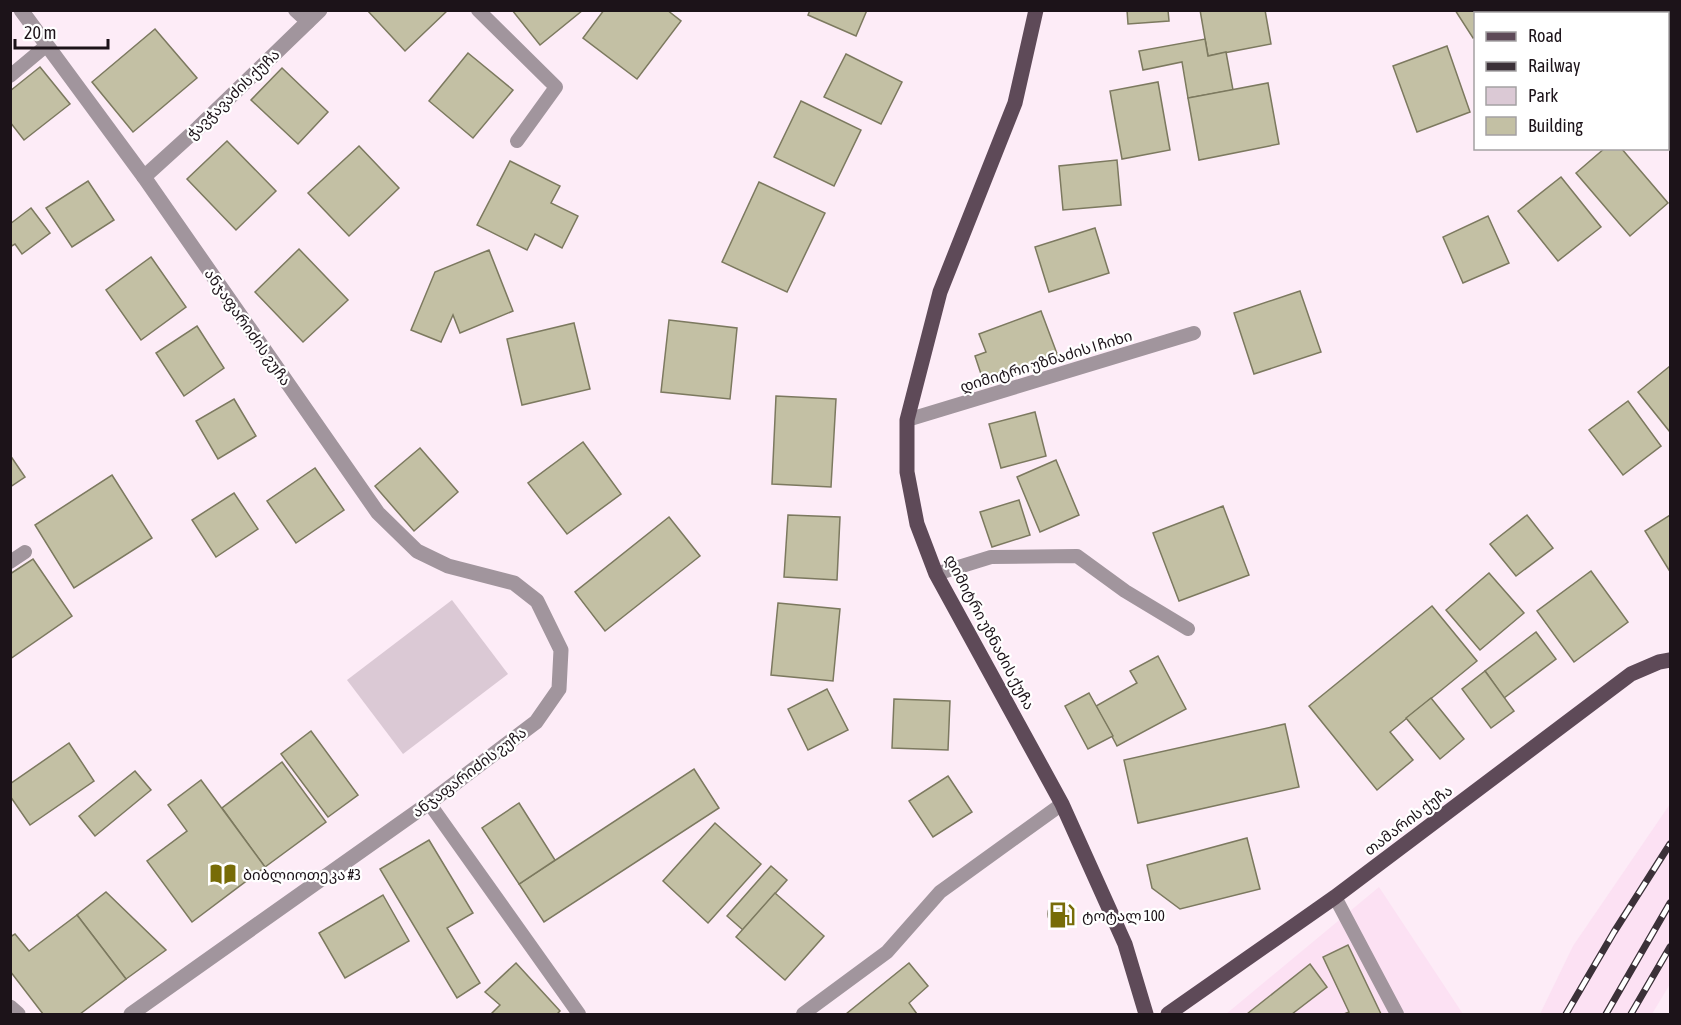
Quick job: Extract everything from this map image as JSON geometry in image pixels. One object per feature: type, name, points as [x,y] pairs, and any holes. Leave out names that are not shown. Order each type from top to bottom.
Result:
[{"type":"main road","name":"დიმიტრი უზნაძის ქუჩა","points":[[1036,10],[1015,103],[940,292],[907,420],[907,472],[917,524],[936,574],[1062,804],[1125,945],[1146,1014]]},
{"type":"main road","name":"თამარის ქუჩა","points":[[1168,1014],[1335,897],[1631,674],[1659,662],[1671,660]]},
{"type":"street","name":"ანჯაფარიძის ჷუჩა","points":[[21,10],[144,177],[378,513],[417,551],[448,566],[514,583],[537,601],[561,650],[558,689],[536,722],[429,803],[131,1014]]},
{"type":"street","name":"ჭავჭავაძის ქუჩა","points":[[144,177],[320,10]]},
{"type":"street","points":[[10,1007],[18,1014]]},
{"type":"lane","points":[[295,10],[308,22]]},
{"type":"lane","points":[[478,10],[556,87],[517,141]]},
{"type":"lane","points":[[10,76],[47,45]]},
{"type":"lane","name":"დიმიტრი უზნაძის I ჩიხი","points":[[907,420],[1194,333]]},
{"type":"lane","points":[[10,562],[25,552]]},
{"type":"lane","points":[[936,574],[991,557],[1077,556],[1125,591],[1188,629]]},
{"type":"lane","points":[[429,803],[579,1014]]},
{"type":"lane","points":[[803,1014],[887,952],[940,892],[1062,804]]},
{"type":"lane","points":[[1335,897],[1397,1014]]},
{"type":"shaded area","points":[[1670,804],[1670,984],[1652,1014],[1540,1014],[1573,946]]},
{"type":"shaded area","points":[[1379,887],[1463,1014],[1226,1014]]},
{"type":"green space","points":[[452,600],[508,674],[403,754],[347,680]]},
{"type":"building","points":[[367,10],[448,10],[405,51]]},
{"type":"building","points":[[512,10],[583,10],[540,45]]},
{"type":"building","points":[[604,10],[667,10],[681,21],[637,79],[583,38]]},
{"type":"building","points":[[810,10],[867,10],[856,36],[808,15]]},
{"type":"building","points":[[1127,10],[1168,10],[1169,21],[1128,24]]},
{"type":"building","points":[[1200,10],[1265,10],[1271,44],[1208,56]]},
{"type":"building","points":[[1455,10],[1508,10],[1509,12],[1474,12],[1473,38]]},
{"type":"building","points":[[1619,10],[1643,10],[1644,12],[1617,12]]},
{"type":"building","points":[[155,29],[197,78],[133,132],[92,82]]},
{"type":"building","points":[[1205,39],[1208,56],[1226,52],[1233,90],[1188,98],[1182,62],[1143,70],[1139,51]]},
{"type":"building","points":[[1669,43],[1670,45],[1669,94]]},
{"type":"building","points":[[1447,46],[1470,112],[1417,132],[1393,66]]},
{"type":"building","points":[[468,53],[513,90],[473,138],[429,101]]},
{"type":"building","points":[[846,54],[902,82],[881,124],[824,97]]},
{"type":"building","points":[[40,67],[70,104],[24,140],[10,122],[10,91]]},
{"type":"building","points":[[282,68],[328,112],[298,144],[251,100]]},
{"type":"building","points":[[1158,82],[1170,150],[1122,159],[1110,91]]},
{"type":"building","points":[[1268,83],[1279,144],[1199,160],[1188,98]]},
{"type":"building","points":[[801,101],[861,130],[834,186],[774,157]]},
{"type":"building","points":[[227,141],[276,191],[236,230],[187,179]]},
{"type":"building","points":[[359,146],[399,188],[349,236],[308,193]]},
{"type":"building","points":[[1603,150],[1623,150],[1668,203],[1630,236],[1576,173]]},
{"type":"building","points":[[1117,160],[1121,205],[1063,210],[1059,166]]},
{"type":"building","points":[[510,161],[560,186],[551,203],[578,216],[562,248],[535,234],[527,250],[477,225]]},
{"type":"building","points":[[1561,177],[1601,227],[1558,261],[1518,211]]},
{"type":"building","points":[[88,181],[114,220],[72,247],[46,208]]},
{"type":"building","points":[[759,182],[825,213],[787,292],[722,262]]},
{"type":"building","points":[[31,208],[50,233],[22,254],[15,244],[10,247],[10,224]]},
{"type":"building","points":[[1488,216],[1509,263],[1463,283],[1443,237]]},
{"type":"building","points":[[1095,228],[1109,273],[1049,292],[1035,247]]},
{"type":"building","points":[[299,249],[348,300],[303,342],[255,292]]},
{"type":"building","points":[[489,250],[513,311],[460,333],[453,315],[441,342],[411,330],[435,272]]},
{"type":"building","points":[[151,257],[186,307],[141,340],[106,290]]},
{"type":"building","points":[[1300,291],[1321,352],[1254,374],[1234,313]]},
{"type":"building","points":[[1041,311],[1059,359],[985,386],[975,356],[986,352],[979,334]]},
{"type":"building","points":[[669,320],[737,328],[730,399],[661,392]]},
{"type":"building","points":[[574,323],[590,389],[522,405],[507,339]]},
{"type":"building","points":[[197,326],[224,368],[184,396],[156,353]]},
{"type":"building","points":[[1670,366],[1670,432],[1638,392]]},
{"type":"building","points":[[776,396],[836,399],[831,487],[772,484]]},
{"type":"building","points":[[234,399],[256,436],[218,459],[196,421]]},
{"type":"building","points":[[1628,401],[1661,446],[1623,475],[1589,430]]},
{"type":"building","points":[[1035,412],[1046,456],[1001,468],[989,424]]},
{"type":"building","points":[[583,442],[621,494],[567,534],[528,483]]},
{"type":"building","points":[[420,448],[458,492],[414,531],[375,486]]},
{"type":"building","points":[[10,455],[25,477],[10,487]]},
{"type":"building","points":[[1056,460],[1079,515],[1040,532],[1017,477]]},
{"type":"building","points":[[315,468],[344,510],[296,543],[267,501]]},
{"type":"building","points":[[112,475],[152,538],[74,588],[35,525]]},
{"type":"building","points":[[234,493],[258,529],[216,557],[192,520]]},
{"type":"building","points":[[1019,500],[1030,535],[992,547],[980,512]]},
{"type":"building","points":[[1223,506],[1249,575],[1179,601],[1153,533]]},
{"type":"building","points":[[788,515],[840,517],[837,580],[784,577]]},
{"type":"building","points":[[1527,515],[1553,548],[1516,576],[1490,544]]},
{"type":"building","points":[[1670,515],[1670,569],[1669,570],[1645,531]]},
{"type":"building","points":[[669,517],[700,556],[605,631],[575,592]]},
{"type":"building","points":[[33,559],[72,616],[10,659],[10,574]]},
{"type":"building","points":[[1591,571],[1628,622],[1574,662],[1537,611]]},
{"type":"building","points":[[1489,573],[1524,613],[1480,650],[1446,610]]},
{"type":"building","points":[[778,603],[840,609],[833,681],[771,675]]},
{"type":"building","points":[[1432,606],[1477,661],[1390,732],[1413,760],[1377,790],[1309,706]]},
{"type":"building","points":[[1536,632],[1556,659],[1504,698],[1485,671]]},
{"type":"building","points":[[1158,656],[1186,709],[1117,746],[1096,706],[1137,683],[1130,671]]},
{"type":"building","points":[[1485,671],[1514,711],[1491,728],[1462,689]]},
{"type":"building","points":[[827,689],[848,730],[808,750],[788,709]]},
{"type":"building","points":[[1089,693],[1113,736],[1088,749],[1065,706]]},
{"type":"building","points":[[1431,698],[1464,739],[1440,759],[1406,718]]},
{"type":"building","points":[[894,699],[950,701],[948,750],[892,748]]},
{"type":"building","points":[[1285,724],[1299,787],[1138,823],[1124,760]]},
{"type":"building","points":[[311,731],[358,795],[328,817],[281,754]]},
{"type":"building","points":[[69,743],[94,781],[30,825],[10,796],[10,784]]},
{"type":"building","points":[[282,762],[326,822],[265,867],[222,808]]},
{"type":"building","points":[[694,769],[719,808],[544,922],[519,884]]},
{"type":"building","points":[[135,771],[151,790],[95,836],[79,816]]},
{"type":"building","points":[[948,776],[972,812],[933,837],[909,801]]},
{"type":"building","points":[[201,780],[265,867],[192,922],[147,861],[187,831],[168,805]]},
{"type":"building","points":[[519,803],[555,860],[519,884],[482,828]]},
{"type":"building","points":[[715,823],[761,864],[708,923],[663,881]]},
{"type":"building","points":[[1247,838],[1260,889],[1180,909],[1152,888],[1147,865]]},
{"type":"building","points":[[429,840],[473,913],[447,928],[480,983],[457,998],[380,869]]},
{"type":"building","points":[[771,866],[787,880],[743,930],[727,916]]},
{"type":"building","points":[[106,892],[166,950],[126,979],[77,915]]},
{"type":"building","points":[[775,893],[824,936],[785,980],[736,937]]},
{"type":"building","points":[[383,895],[409,941],[345,978],[319,933]]},
{"type":"building","points":[[1061,901],[1070,905],[1074,914],[1070,923],[1061,927],[1052,923],[1048,914],[1052,905]]},
{"type":"building","points":[[77,915],[126,979],[80,1014],[43,1014],[10,971],[10,937],[15,934],[29,951]]},
{"type":"building","points":[[1348,945],[1381,1014],[1344,1014],[1349,1012],[1323,957]]},
{"type":"building","points":[[516,963],[560,1011],[557,1014],[491,1014],[500,1005],[485,992]]},
{"type":"building","points":[[909,963],[928,986],[909,1003],[917,1014],[846,1014]]},
{"type":"building","points":[[1310,964],[1327,987],[1292,1014],[1247,1014]]},
{"type":"railway","points":[[1566,1014],[1614,932],[1670,844]]},
{"type":"railway","points":[[1606,1014],[1670,903]]},
{"type":"railway","points":[[1631,1014],[1670,947]]},
{"type":"place","name":"ბიბლიოთეკა #3","points":[[223,874]]},
{"type":"place","name":"ტოტალ 100","points":[[1062,915]]}]
